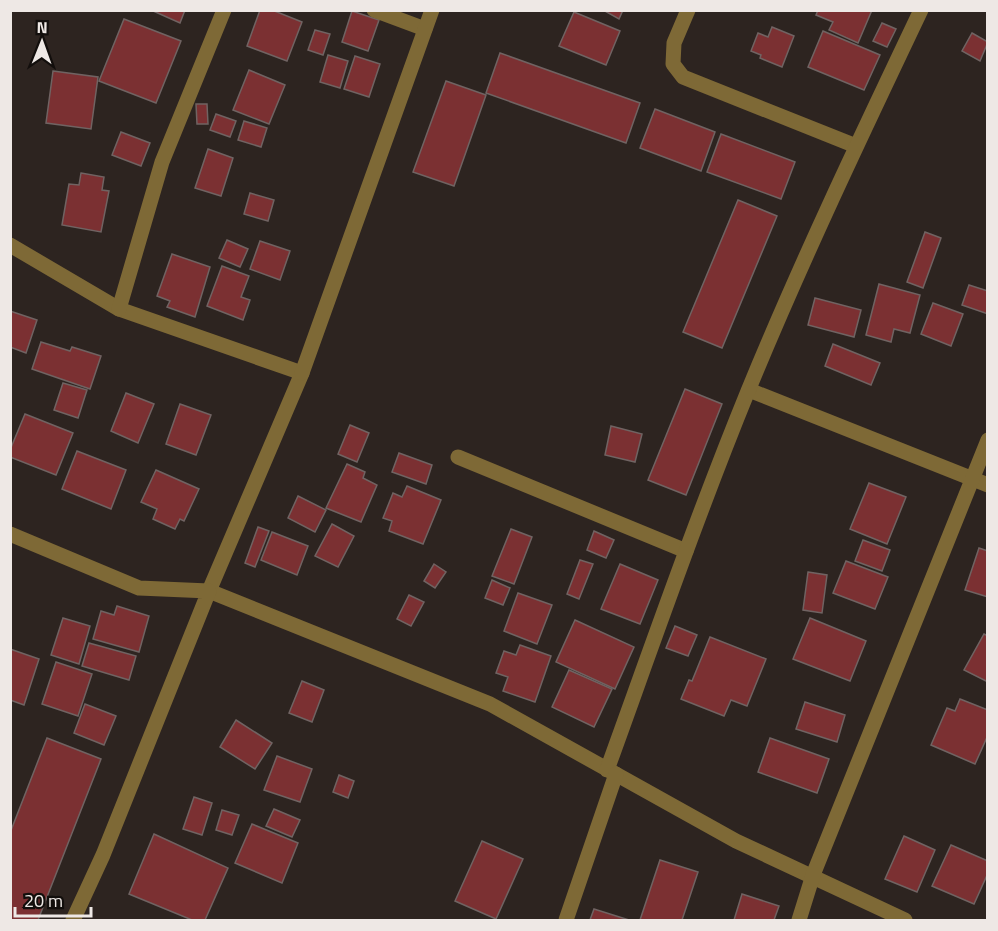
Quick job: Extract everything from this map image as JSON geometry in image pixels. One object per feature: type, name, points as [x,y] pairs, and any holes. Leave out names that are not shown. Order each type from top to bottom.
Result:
[{"type":"street","points":[[119,309],[162,162],[224,10]]},
{"type":"street","points":[[374,10],[425,29]]},
{"type":"street","points":[[73,921],[302,373],[432,10]]},
{"type":"street","points":[[688,10],[674,43],[673,64],[683,77],[856,146]]},
{"type":"street","points":[[566,921],[611,772],[686,551],[749,390],[856,146],[921,10]]},
{"type":"street","points":[[10,245],[119,309],[302,373]]},
{"type":"street","points":[[749,390],[980,482]]},
{"type":"street","points":[[799,921],[813,875],[980,482],[987,440]]},
{"type":"street","points":[[458,456],[686,551]]},
{"type":"street","points":[[10,534],[139,588],[209,591],[490,704],[736,841],[813,875],[905,921]]},
{"type":"building","points":[[151,10],[185,10],[180,23]]},
{"type":"building","points":[[260,10],[272,10],[302,22],[287,61],[247,46]]},
{"type":"building","points":[[603,10],[623,10],[619,19]]},
{"type":"building","points":[[818,10],[872,10],[858,43],[829,30],[833,22],[816,15]]},
{"type":"building","points":[[352,11],[379,20],[368,51],[342,42]]},
{"type":"building","points":[[574,12],[620,31],[606,65],[559,46]]},
{"type":"building","points":[[124,19],[181,41],[156,103],[99,81]]},
{"type":"building","points":[[882,23],[896,29],[887,47],[873,41]]},
{"type":"building","points":[[772,27],[794,36],[782,67],[760,58],[761,55],[751,51],[758,33],[768,37]]},
{"type":"building","points":[[315,30],[330,34],[323,55],[308,50]]},
{"type":"building","points":[[823,31],[880,55],[864,90],[808,67]]},
{"type":"building","points":[[972,33],[988,42],[980,61],[962,51]]},
{"type":"building","points":[[500,53],[640,103],[626,143],[486,93]]},
{"type":"building","points":[[328,55],[348,61],[340,88],[320,82]]},
{"type":"building","points":[[355,56],[380,64],[369,97],[344,89]]},
{"type":"building","points":[[249,70],[285,85],[269,124],[233,110]]},
{"type":"building","points":[[53,71],[98,77],[91,129],[46,123]]},
{"type":"building","points":[[446,81],[486,95],[454,186],[413,172]]},
{"type":"building","points":[[196,104],[207,104],[208,124],[197,124]]},
{"type":"building","points":[[655,109],[715,132],[701,171],[640,148]]},
{"type":"building","points":[[216,114],[236,121],[230,137],[210,130]]},
{"type":"building","points":[[244,121],[267,128],[261,147],[238,140]]},
{"type":"building","points":[[121,132],[150,143],[141,166],[112,155]]},
{"type":"building","points":[[721,134],[795,162],[781,199],[707,172]]},
{"type":"building","points":[[208,149],[233,158],[221,196],[195,188]]},
{"type":"building","points":[[81,173],[104,177],[102,190],[109,191],[101,232],[62,225],[69,184],[79,185]]},
{"type":"building","points":[[250,193],[274,200],[268,221],[244,214]]},
{"type":"building","points":[[738,200],[777,216],[722,348],[683,332]]},
{"type":"building","points":[[925,232],[941,238],[923,288],[907,282]]},
{"type":"building","points":[[227,240],[248,249],[240,267],[219,258]]},
{"type":"building","points":[[260,241],[290,251],[280,280],[250,269]]},
{"type":"building","points":[[172,254],[210,267],[195,317],[167,307],[170,301],[157,296]]},
{"type":"building","points":[[222,266],[249,276],[241,297],[250,300],[243,320],[207,306]]},
{"type":"building","points":[[879,284],[920,295],[910,333],[894,329],[891,342],[866,335]]},
{"type":"building","points":[[969,285],[988,291],[988,314],[962,305]]},
{"type":"building","points":[[815,298],[861,310],[854,337],[808,325]]},
{"type":"building","points":[[933,303],[963,314],[951,346],[921,334]]},
{"type":"building","points":[[10,311],[37,320],[26,353],[10,347]]},
{"type":"building","points":[[41,342],[70,351],[72,347],[101,356],[90,389],[32,369]]},
{"type":"building","points":[[833,344],[880,363],[871,385],[825,366]]},
{"type":"building","points":[[63,383],[87,390],[78,418],[54,410]]},
{"type":"building","points":[[685,389],[722,404],[686,495],[648,480]]},
{"type":"building","points":[[126,393],[154,404],[138,443],[111,431]]},
{"type":"building","points":[[180,404],[211,415],[196,455],[166,444]]},
{"type":"building","points":[[25,414],[73,433],[56,475],[10,457],[10,450]]},
{"type":"building","points":[[350,425],[369,433],[357,462],[338,454]]},
{"type":"building","points":[[611,426],[642,434],[635,462],[605,455]]},
{"type":"building","points":[[77,451],[126,470],[111,509],[62,489]]},
{"type":"building","points":[[399,453],[432,465],[426,484],[392,472]]},
{"type":"building","points":[[347,464],[365,472],[363,478],[377,485],[361,522],[326,508]]},
{"type":"building","points":[[156,470],[199,489],[184,521],[180,519],[175,529],[153,519],[157,509],[141,502]]},
{"type":"building","points":[[869,483],[906,497],[887,544],[850,529]]},
{"type":"building","points":[[407,486],[441,500],[423,544],[389,531],[392,521],[383,518],[393,493],[402,497]]},
{"type":"building","points":[[298,496],[326,510],[315,532],[288,518]]},
{"type":"building","points":[[332,524],[354,536],[338,567],[315,556]]},
{"type":"building","points":[[258,527],[269,531],[255,567],[245,563]]},
{"type":"building","points":[[511,529],[532,537],[514,584],[492,576]]},
{"type":"building","points":[[594,531],[614,540],[606,558],[587,550]]},
{"type":"building","points":[[272,532],[308,546],[297,575],[261,560]]},
{"type":"building","points":[[863,540],[890,550],[882,571],[855,561]]},
{"type":"building","points":[[979,548],[988,551],[988,597],[965,590]]},
{"type":"building","points":[[580,560],[593,564],[579,599],[567,594]]},
{"type":"building","points":[[846,561],[888,577],[875,609],[833,593]]},
{"type":"building","points":[[434,564],[446,572],[435,588],[424,581]]},
{"type":"building","points":[[620,564],[658,580],[640,624],[601,609]]},
{"type":"building","points":[[808,572],[827,575],[822,613],[803,610]]},
{"type":"building","points":[[492,580],[510,588],[503,605],[485,598]]},
{"type":"building","points":[[518,593],[552,605],[537,644],[504,631]]},
{"type":"building","points":[[409,595],[424,602],[411,626],[397,619]]},
{"type":"building","points":[[117,606],[149,616],[139,652],[93,639],[101,611],[114,615]]},
{"type":"building","points":[[63,618],[90,626],[79,664],[51,655]]},
{"type":"building","points":[[810,618],[866,641],[850,681],[793,659]]},
{"type":"building","points":[[575,620],[634,647],[615,689],[556,662]]},
{"type":"building","points":[[675,626],[697,635],[688,656],[666,648]]},
{"type":"building","points":[[984,634],[988,636],[988,682],[964,670]]},
{"type":"building","points":[[710,637],[766,659],[747,706],[731,700],[724,716],[681,699],[689,680],[692,681]]},
{"type":"building","points":[[89,643],[136,656],[129,680],[82,666]]},
{"type":"building","points":[[520,645],[551,656],[535,702],[503,691],[508,677],[496,673],[504,651],[516,655]]},
{"type":"building","points":[[10,649],[39,659],[24,705],[10,700]]},
{"type":"building","points":[[56,662],[92,674],[78,716],[42,704]]},
{"type":"building","points":[[569,670],[612,689],[594,727],[552,707]]},
{"type":"building","points":[[302,681],[324,690],[312,722],[289,713]]},
{"type":"building","points":[[960,699],[988,710],[988,735],[975,764],[931,745],[947,708],[955,711]]},
{"type":"building","points":[[805,702],[845,715],[837,742],[796,729]]},
{"type":"building","points":[[85,704],[116,716],[104,745],[74,733]]},
{"type":"building","points":[[236,720],[272,743],[255,769],[220,747]]},
{"type":"building","points":[[47,738],[101,759],[38,920],[10,920],[10,833]]},
{"type":"building","points":[[770,738],[829,759],[817,793],[758,772]]},
{"type":"building","points":[[277,756],[312,769],[300,802],[264,790]]},
{"type":"building","points":[[339,775],[354,781],[348,798],[333,792]]},
{"type":"building","points":[[194,797],[212,803],[202,835],[183,829]]},
{"type":"building","points":[[274,809],[300,820],[292,837],[266,826]]},
{"type":"building","points":[[222,810],[239,815],[232,835],[216,830]]},
{"type":"building","points":[[252,824],[298,843],[282,883],[235,863]]},
{"type":"building","points":[[154,834],[228,868],[205,920],[192,920],[129,894]]},
{"type":"building","points":[[904,836],[935,850],[917,892],[885,879]]},
{"type":"building","points":[[482,841],[523,859],[496,919],[455,901]]},
{"type":"building","points":[[951,845],[988,861],[988,873],[974,904],[932,886]]},
{"type":"building","points":[[660,860],[698,872],[682,920],[640,920]]},
{"type":"building","points":[[742,894],[779,906],[774,920],[734,920]]},
{"type":"building","points":[[594,909],[629,920],[590,920]]}]
